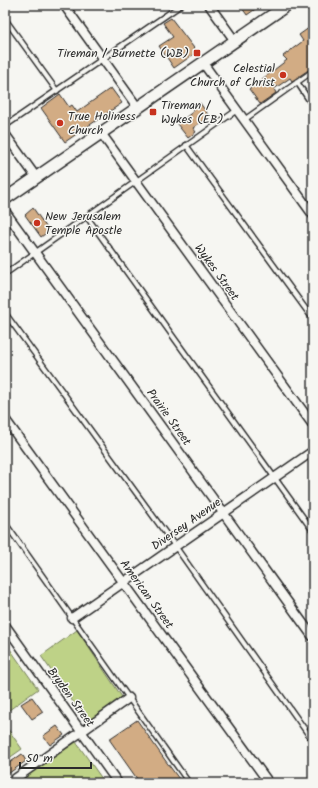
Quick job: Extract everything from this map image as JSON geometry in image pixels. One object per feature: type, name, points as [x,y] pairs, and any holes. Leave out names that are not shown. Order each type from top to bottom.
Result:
[{"type":"street","points":[[64,5],[138,108]]},
{"type":"street","points":[[209,5],[235,41]]},
{"type":"street","points":[[5,199],[287,5]]},
{"type":"street","points":[[203,63],[313,215]]},
{"type":"street","name":"Wykes Street","points":[[101,133],[313,425]]},
{"type":"street","points":[[5,134],[36,177]]},
{"type":"street","name":"Prairie Street","points":[[5,211],[313,637]]},
{"type":"street","name":"American Street","points":[[5,419],[269,783]]},
{"type":"street","name":"Diversey Avenue","points":[[72,618],[313,451]]},
{"type":"street","name":"Bryden Street","points":[[5,625],[118,783]]},
{"type":"street","points":[[9,783],[129,698]]},
{"type":"lane","points":[[5,126],[182,5]]},
{"type":"lane","points":[[5,19],[57,91]]},
{"type":"lane","points":[[244,120],[313,71]]},
{"type":"lane","points":[[296,82],[313,106]]},
{"type":"lane","points":[[5,274],[237,110]]},
{"type":"lane","points":[[186,145],[313,319]]},
{"type":"lane","points":[[87,216],[313,531]]},
{"type":"lane","points":[[5,313],[175,546],[313,741]]},
{"type":"lane","points":[[5,523],[189,783]]},
{"type":"green space","points":[[77,630],[122,697],[87,722],[41,656]]},
{"type":"green space","points":[[5,642],[38,689],[5,713]]},
{"type":"green space","points":[[5,725],[22,749],[5,761]]},
{"type":"green space","points":[[76,742],[105,783],[16,783]]},
{"type":"building","points":[[240,5],[261,5],[247,15]]},
{"type":"building","points":[[171,18],[197,52],[174,68],[159,46],[173,37],[163,23]]},
{"type":"building","name":"Celestial Church of Christ","points":[[313,25],[313,67],[292,81],[290,78],[274,89],[276,93],[260,104],[249,89],[287,60],[283,56],[303,41],[299,35]]},
{"type":"building","points":[[111,88],[122,103],[65,142],[41,108],[60,94],[69,107],[72,105],[77,112]]},
{"type":"building","points":[[200,103],[209,116],[193,128],[196,132],[188,138],[177,124],[194,111],[192,109]]},
{"type":"building","name":"New Jerusalem Temple Apostle","points":[[33,208],[49,231],[41,237],[25,215]]},
{"type":"building","points":[[32,697],[43,712],[32,719],[21,704]]},
{"type":"building","points":[[137,720],[182,783],[140,783],[109,739]]},
{"type":"building","points":[[57,726],[64,735],[50,745],[43,736]]},
{"type":"building","points":[[22,754],[26,761],[5,776],[5,766]]},
{"type":"place","name":"Tireman / Burnette (WB)","points":[[197,53]]},
{"type":"place","name":"Celestial Church of Christ","points":[[283,75]]},
{"type":"place","name":"Tireman / Wykes (EB)","points":[[153,112]]},
{"type":"place","name":"True Holiness Church","points":[[60,123]]},
{"type":"place","name":"New Jerusalem Temple Apostle","points":[[37,223]]}]
